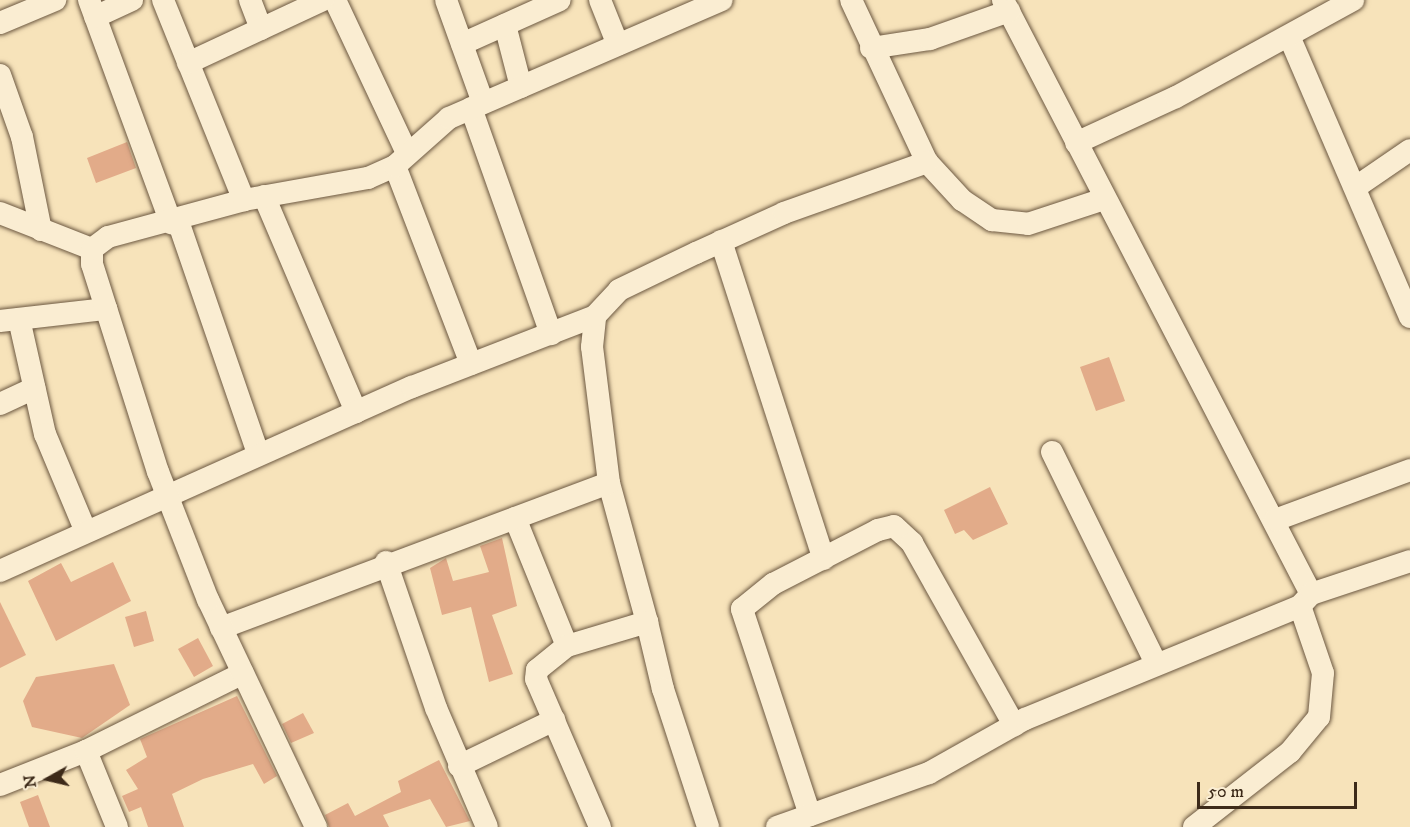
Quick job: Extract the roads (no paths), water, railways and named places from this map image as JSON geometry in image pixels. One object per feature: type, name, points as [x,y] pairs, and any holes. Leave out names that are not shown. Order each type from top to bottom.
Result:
[{"type":"street","points":[[0,23],[55,0]]},
{"type":"street","points":[[132,0],[92,8],[174,222],[258,453]]},
{"type":"street","points":[[163,0],[188,63],[356,412]]},
{"type":"street","points":[[250,0],[261,29]]},
{"type":"street","points":[[188,63],[323,0]]},
{"type":"street","points":[[335,0],[401,158],[471,364]]},
{"type":"street","points":[[446,0],[462,44],[477,106],[550,334]]},
{"type":"street","points":[[462,44],[505,25],[527,7],[560,0]]},
{"type":"street","points":[[600,0],[618,45]]},
{"type":"street","points":[[92,249],[108,237],[174,222],[254,198],[368,178],[477,106],[722,0]]},
{"type":"street","points":[[851,0],[871,48],[927,162],[962,200],[992,220],[1028,224],[1104,199]]},
{"type":"street","points":[[1076,143],[1290,36],[1353,0]]},
{"type":"street","points":[[871,48],[930,39],[1006,5],[1104,199],[1275,520],[1306,600],[1323,673],[1319,717],[1290,753],[1194,827]]},
{"type":"street","points":[[505,25],[521,87]]},
{"type":"street","points":[[1290,36],[1410,317]]},
{"type":"street","points":[[0,75],[22,136],[41,230]]},
{"type":"street","points":[[1356,187],[1410,150]]},
{"type":"street","points":[[0,571],[166,493],[258,453],[471,364],[595,316],[619,290],[721,241],[927,162]]},
{"type":"street","points":[[0,213],[92,249]]},
{"type":"street","points":[[721,241],[824,559]]},
{"type":"street","points":[[92,249],[106,309],[166,493],[222,628],[316,827]]},
{"type":"street","points":[[86,532],[45,434],[34,388],[10,320],[106,309]]},
{"type":"street","points":[[595,316],[592,346],[609,483],[663,689],[708,827]]},
{"type":"street","points":[[0,404],[34,388]]},
{"type":"street","points":[[1052,452],[1156,663]]},
{"type":"street","points":[[1275,520],[1410,470]]},
{"type":"street","points":[[222,628],[386,562],[609,483]]},
{"type":"street","points":[[515,518],[567,646]]},
{"type":"street","points":[[810,815],[741,616],[746,600],[894,526],[912,543],[1014,725]]},
{"type":"street","points":[[777,827],[929,773],[1014,725],[1306,600],[1410,561]]},
{"type":"street","points":[[386,562],[479,824]]},
{"type":"street","points":[[600,827],[554,720],[537,669],[567,646],[647,622]]},
{"type":"street","points":[[0,784],[86,751],[243,673]]},
{"type":"street","points":[[459,766],[554,720]]},
{"type":"street","points":[[86,751],[117,827]]}]
